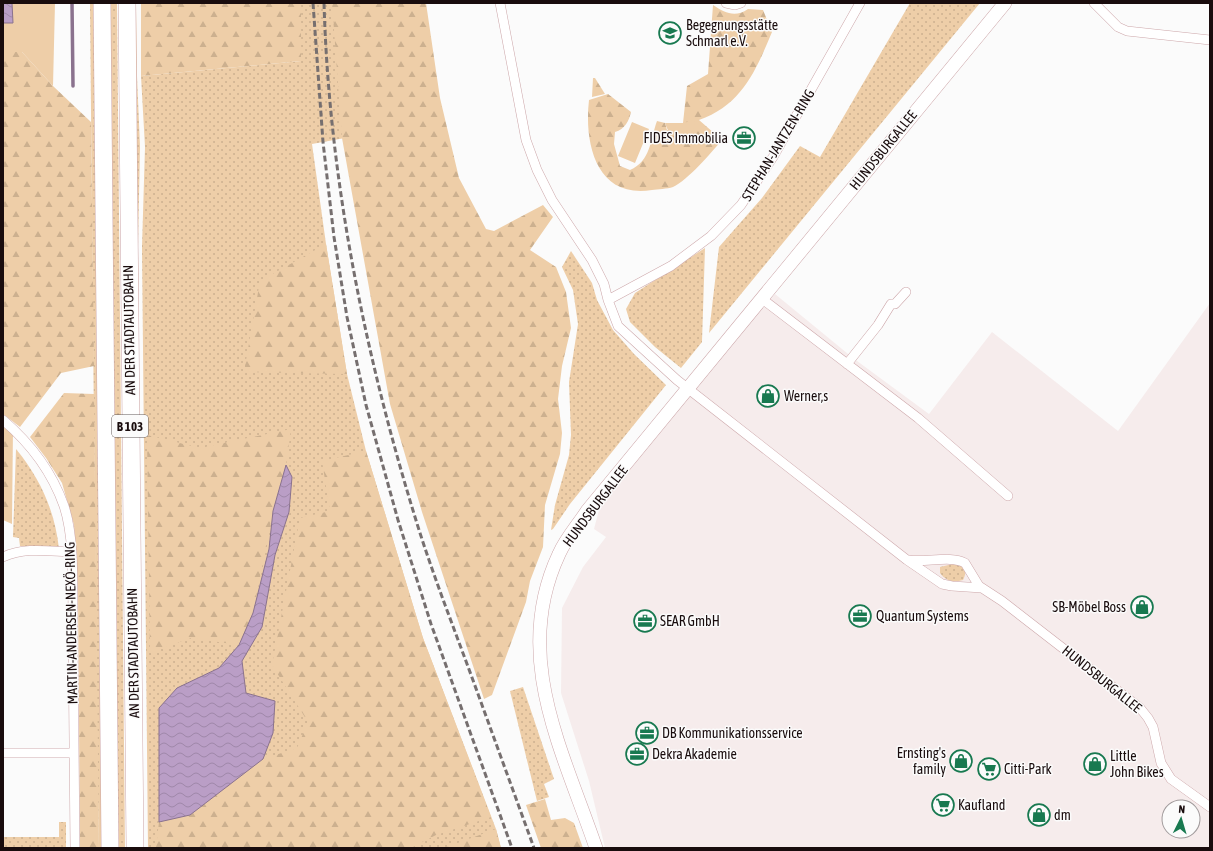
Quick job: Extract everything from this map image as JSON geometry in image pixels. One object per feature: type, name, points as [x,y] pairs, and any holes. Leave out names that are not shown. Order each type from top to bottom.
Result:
[{"type":"highway","name":"AN DER STADTAUTOBAHN","points":[[102,3],[110,848]]},
{"type":"highway","name":"AN DER STADTAUTOBAHN","points":[[127,3],[135,848]]},
{"type":"street","points":[[500,3],[526,140],[537,170],[552,200],[592,260],[604,284],[608,300],[618,326],[643,350],[689,389]]},
{"type":"street","points":[[726,3],[735,5],[741,3]]},
{"type":"street","name":"STEPHAN-JANTZEN-RING","points":[[608,300],[671,266],[711,236],[741,206],[773,157],[860,3]]},
{"type":"street","name":"HUNDSBURGALLEE","points":[[596,848],[544,695],[539,658],[539,636],[546,590],[560,552],[570,534],[588,511],[1005,3]]},
{"type":"street","points":[[1094,3],[1109,20],[1127,32],[1210,40]]},
{"type":"street","points":[[847,364],[878,325],[891,304],[895,304],[906,292]]},
{"type":"street","points":[[762,298],[918,418],[1008,496]]},
{"type":"street","name":"HUNDSBURGALLEE","points":[[689,389],[907,560],[942,584],[982,588]]},
{"type":"street","name":"MARTIN-ANDERSEN-NEXÖ-RING","points":[[3,420],[27,443],[41,461],[55,484],[67,520],[71,552],[75,848]]},
{"type":"street","points":[[3,557],[15,551],[30,550],[71,552]]},
{"type":"street","name":"HUNDSBURGALLEE","points":[[907,560],[923,562],[951,559],[960,561],[968,567],[974,580],[982,588],[1002,601],[1140,708],[1153,727],[1161,763],[1171,779],[1210,807]]},
{"type":"street","points":[[3,753],[74,753]]},
{"type":"shaded area","points":[[775,294],[853,358],[929,414],[992,332],[1118,431],[1210,303],[1210,848],[605,848],[589,781],[561,693],[562,608],[583,567],[606,537],[594,529],[600,506]]},
{"type":"green space","points":[[3,3],[55,3],[53,86],[22,52],[3,52]]},
{"type":"green space","points":[[90,3],[95,3],[103,848],[99,848],[97,751]]},
{"type":"green space","points":[[110,3],[117,3],[125,848],[118,848]]},
{"type":"green space","points":[[133,3],[136,3],[140,147],[138,247],[143,848]]},
{"type":"green space","points":[[141,3],[301,3],[301,61],[141,76]]},
{"type":"green space","points":[[301,3],[415,3],[378,132],[312,144],[326,244],[347,374],[366,451],[423,638],[496,829],[501,848],[148,848],[142,247],[145,147],[141,76],[301,61]]},
{"type":"green space","points":[[332,3],[426,3],[440,98],[459,178],[486,229],[494,231],[543,205],[553,217],[530,250],[556,267],[566,292],[571,328],[562,366],[558,399],[562,433],[560,454],[545,505],[543,547],[530,581],[526,602],[492,695],[484,699],[422,512],[390,404],[342,138]]},
{"type":"green space","points":[[910,3],[980,3],[709,333],[719,247],[762,198],[800,146],[820,157]]},
{"type":"green space","points":[[713,5],[726,12],[734,14],[748,9],[763,10],[772,32],[753,73],[737,96],[714,113],[699,120],[722,140],[706,159],[685,179],[673,187],[652,190],[633,190],[618,186],[606,177],[592,150],[588,117],[589,100],[608,94],[631,112],[626,124],[615,132],[614,144],[620,166],[630,170],[637,166],[646,156],[657,121],[665,123],[667,130],[683,123],[687,86],[708,74]]},
{"type":"green space","points":[[3,52],[22,52],[53,86],[91,122],[94,366],[61,373],[20,427],[3,414]]},
{"type":"green space","points":[[593,78],[595,78],[605,94],[592,97]]},
{"type":"green space","points":[[695,120],[691,133],[682,138],[672,134],[668,130],[665,123],[683,123]]},
{"type":"green space","points":[[632,122],[649,129],[635,163],[618,156]]},
{"type":"green space","points":[[326,244],[347,374],[244,372],[260,281]]},
{"type":"green space","points":[[705,248],[702,342],[681,368],[655,347],[630,322],[626,309],[635,293]]},
{"type":"green space","points":[[571,251],[592,283],[597,300],[613,330],[634,354],[666,385],[570,504],[551,530],[555,505],[569,455],[571,435],[569,382],[578,324],[573,290],[562,267]]},
{"type":"green space","points":[[64,393],[94,394],[99,848],[80,848],[78,598],[74,525],[62,483],[30,437]]},
{"type":"green space","points":[[3,420],[13,428],[12,524],[3,520]]},
{"type":"green space","points":[[291,429],[286,465],[273,511],[253,613],[239,645],[191,638],[150,653],[147,435],[200,448]]},
{"type":"green space","points":[[16,449],[25,460],[45,496],[54,521],[59,549],[20,546],[19,538],[13,537]]},
{"type":"green space","points":[[366,451],[423,638],[491,817],[436,835],[411,848],[156,848],[159,822],[190,815],[263,759],[297,748],[308,722],[272,665],[300,518],[330,511],[322,461]]},
{"type":"green space","points":[[957,563],[965,570],[963,580],[950,581],[940,573],[940,567]]},
{"type":"green space","points":[[523,687],[554,779],[544,784],[549,797],[537,801],[510,691]]},
{"type":"green space","points":[[545,799],[551,820],[565,818],[574,823],[583,848],[541,848],[526,805]]},
{"type":"green space","points":[[59,822],[66,822],[66,848],[3,848],[3,837],[59,837]]},
{"type":"green space","points":[[496,829],[501,848],[444,848]]},
{"type":"water","points":[[3,3],[12,3],[13,23],[3,23]]},
{"type":"water","points":[[286,465],[292,477],[289,512],[275,555],[262,627],[242,661],[246,693],[275,701],[273,733],[263,759],[190,815],[159,822],[159,708],[177,688],[219,668],[239,645],[253,613],[269,549],[273,511]]},
{"type":"waterway","points":[[72,3],[73,86]]},
{"type":"railway","points":[[313,3],[323,142],[334,237],[347,317],[366,405],[398,520],[431,624],[512,848]]},
{"type":"railway","points":[[324,3],[327,68],[333,133],[342,198],[352,263],[380,391],[415,517],[429,559],[534,848]]},
{"type":"place","name":"Begegnungsstätte Schmarl e.V.","points":[[670,33]]},
{"type":"place","name":"FIDES Immobilia","points":[[744,138]]},
{"type":"place","name":"Werner,s","points":[[768,396]]},
{"type":"place","name":"SB-Möbel Boss","points":[[1142,607]]},
{"type":"place","name":"Quantum Systems","points":[[860,616]]},
{"type":"place","name":"SEAR GmbH","points":[[645,621]]},
{"type":"place","name":"DB Kommunikationsservice","points":[[647,733]]},
{"type":"place","name":"Dekra Akademie","points":[[637,754]]},
{"type":"place","name":"Ernsting's family","points":[[961,761]]},
{"type":"place","name":"Little John Bikes","points":[[1095,764]]},
{"type":"place","name":"Citti-Park","points":[[989,769]]},
{"type":"place","name":"Kaufland","points":[[943,805]]},
{"type":"place","name":"dm","points":[[1039,815]]}]
